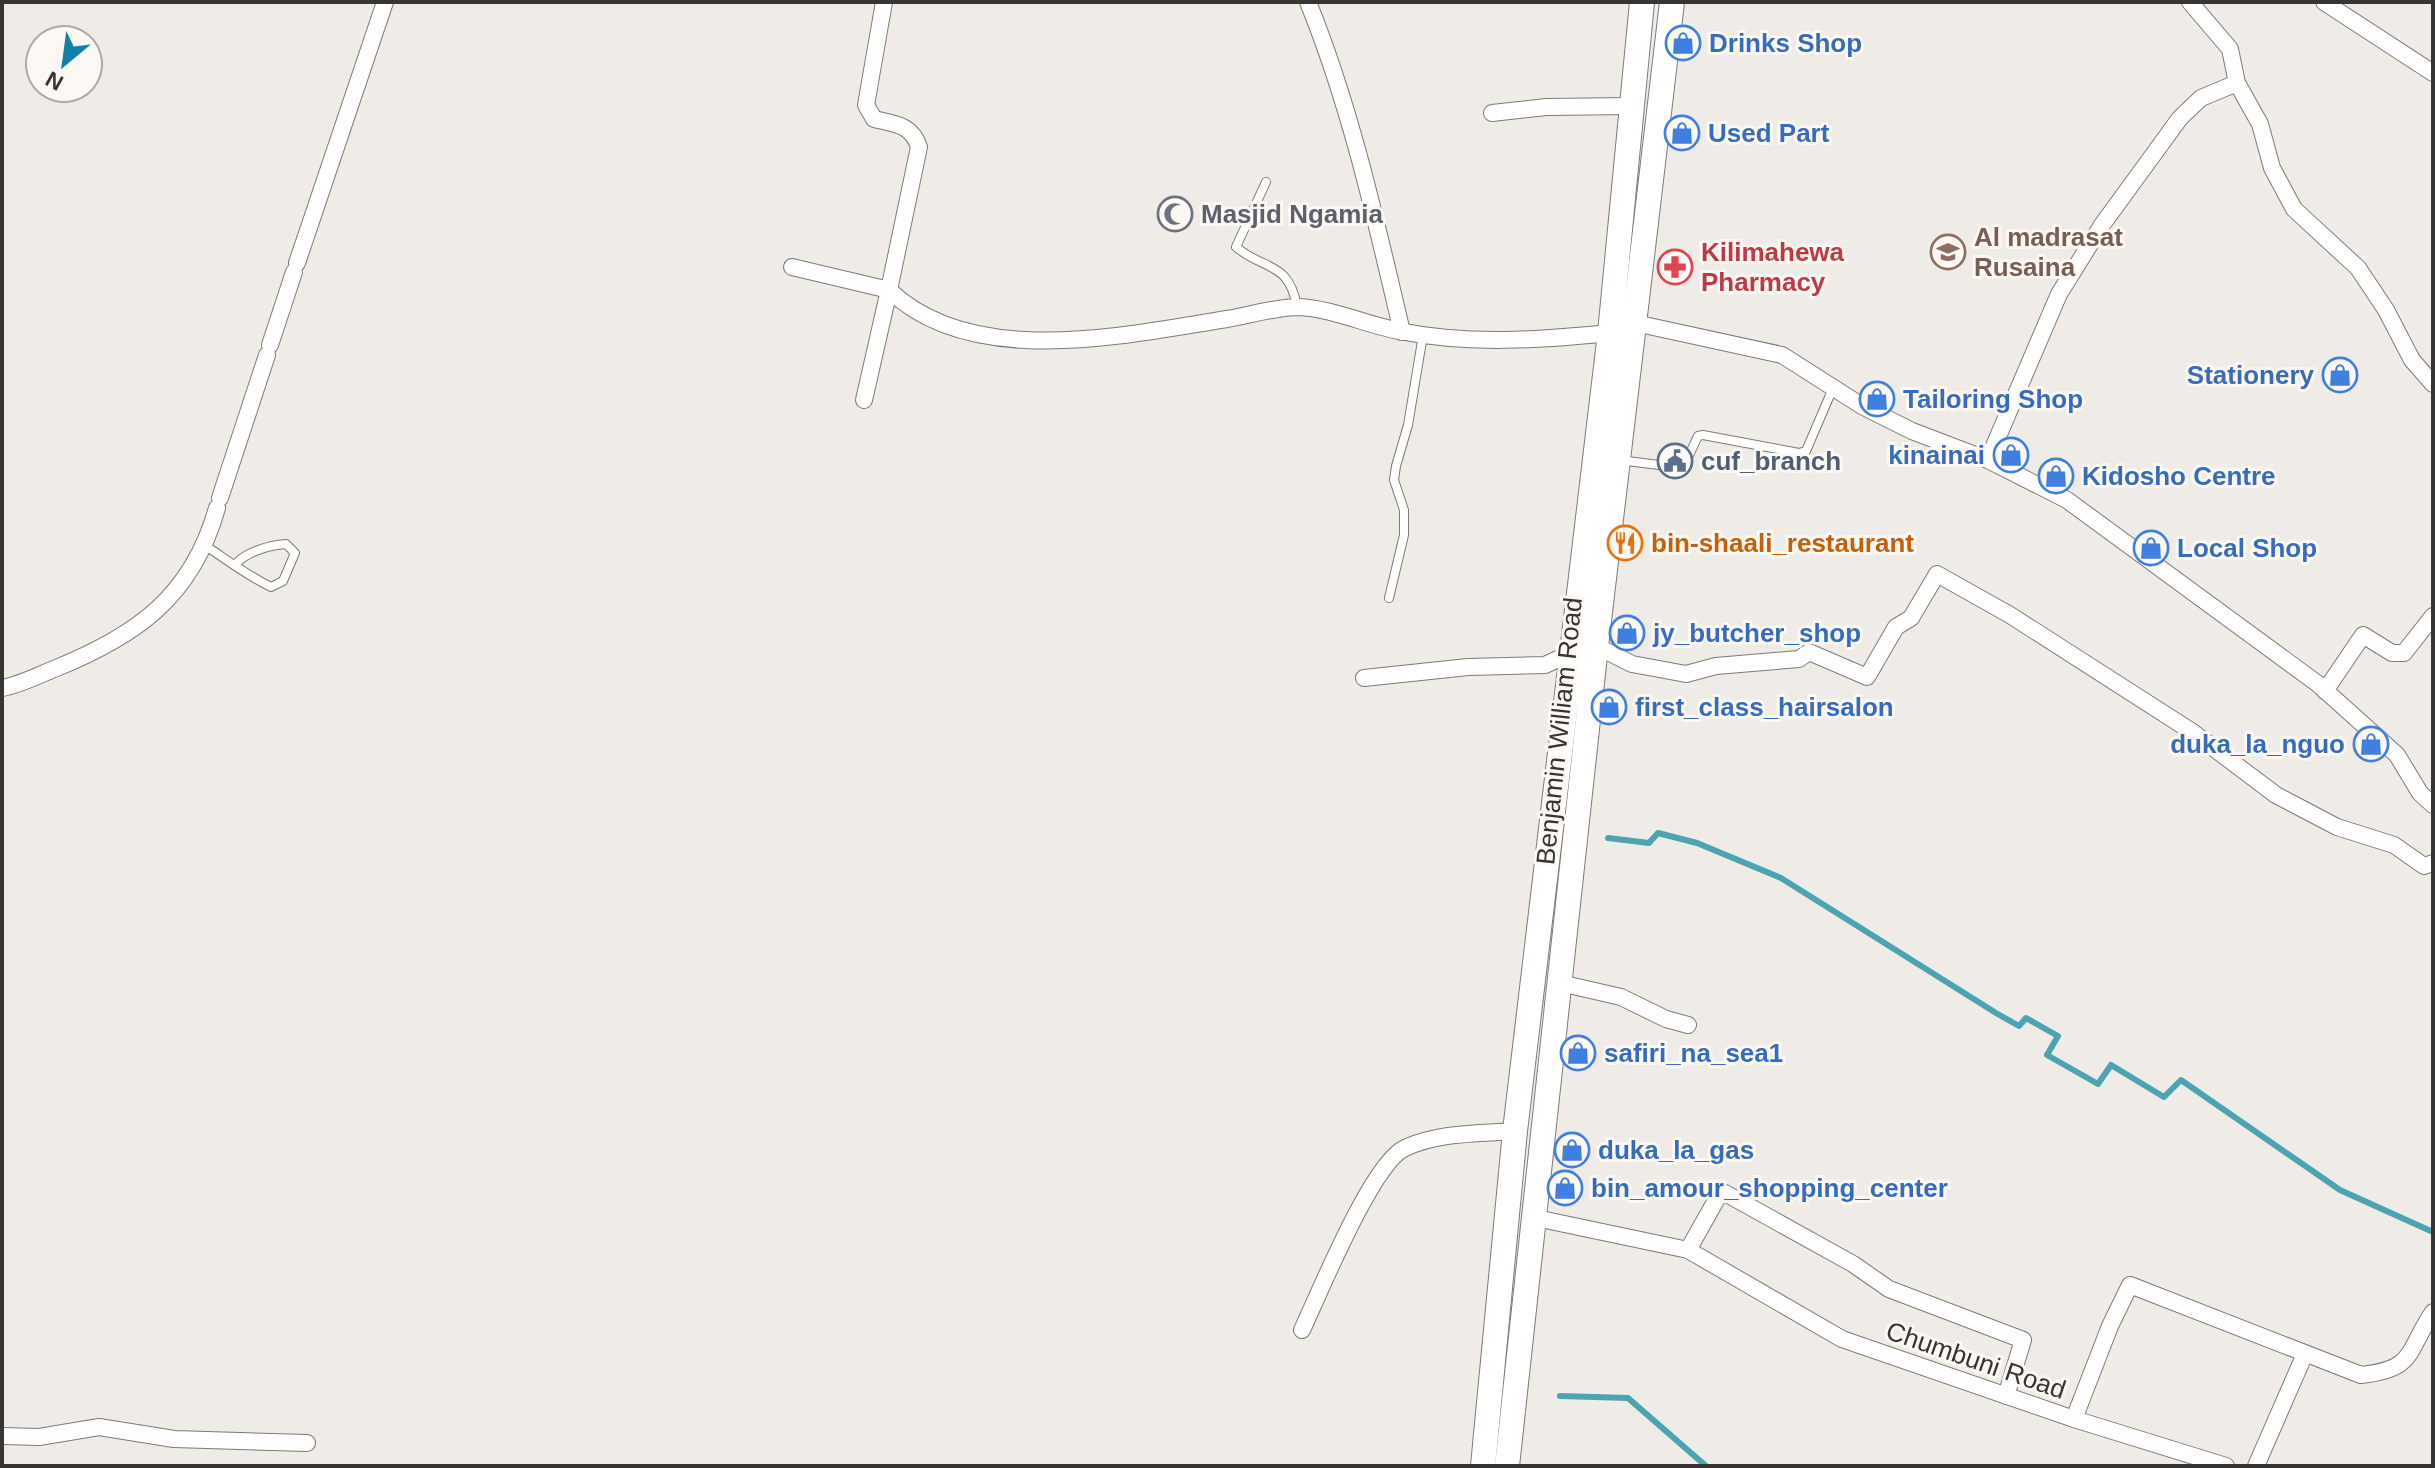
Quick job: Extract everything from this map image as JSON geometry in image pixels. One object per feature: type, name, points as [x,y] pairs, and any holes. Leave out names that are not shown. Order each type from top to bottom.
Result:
[{"type":"main road","name":"Benjamin William Road","points":[[1507,1466],[1560,983],[1610,333],[1642,2]]},
{"type":"main road","name":"Benjamin William Road","points":[[1483,1466],[1515,1131],[1584,649],[1618,459],[1672,2]]},
{"type":"street","points":[[2,688],[91,654],[156,612],[178,590],[206,546],[295,267],[385,2]]},
{"type":"street","points":[[864,400],[919,147],[915,136],[906,127],[874,119],[866,105],[884,2]]},
{"type":"street","points":[[1308,2],[1324,42],[1369,194],[1402,332]]},
{"type":"street","points":[[2190,2],[2230,49],[2237,83],[2260,124],[2272,168],[2294,209],[2358,268],[2386,310],[2412,360],[2433,384]]},
{"type":"street","points":[[2324,2],[2433,73]]},
{"type":"street","points":[[1988,460],[2059,294],[2102,225],[2180,118],[2201,98],[2237,83]]},
{"type":"street","points":[[1492,113],[1546,107],[1631,106]]},
{"type":"street","points":[[792,267],[889,290],[903,303],[941,323],[982,335],[1081,341],[1297,307],[1402,332],[1516,342],[1610,333]]},
{"type":"street","points":[[1635,323],[1782,355],[1833,388],[1912,431],[1988,460],[2067,500],[2243,626],[2325,691],[2397,755],[2420,793],[2433,805]]},
{"type":"street","points":[[1364,678],[1468,667],[1545,665],[1584,649],[1632,664],[1686,674],[1716,666],[1799,659],[1809,652],[1867,677],[1896,627],[1911,618],[1937,574],[2010,615],[2191,731],[2276,795],[2337,827],[2394,845],[2424,866],[2433,863]]},
{"type":"street","points":[[2325,691],[2363,635],[2392,653],[2404,653],[2433,616]]},
{"type":"street","points":[[1560,983],[1621,997],[1666,1019],[1688,1025]]},
{"type":"street","points":[[1302,1330],[1379,1172],[1402,1149],[1443,1136],[1515,1131]]},
{"type":"street","points":[[1688,1250],[1719,1195],[1725,1193],[1853,1264],[1889,1289],[2023,1340],[2006,1396]]},
{"type":"street","name":"Chumbuni Road","points":[[1536,1218],[1688,1250],[1842,1339],[2074,1419],[2110,1326],[2130,1285],[2193,1308],[2304,1356],[2361,1375],[2383,1373],[2405,1363],[2433,1312]]},
{"type":"street","points":[[2256,1466],[2304,1356]]},
{"type":"street","points":[[2074,1419],[2226,1466]]},
{"type":"street","points":[[2,1436],[39,1437],[99,1427],[174,1439],[307,1443]]},
{"type":"lane","points":[[1266,182],[1236,247],[1283,274],[1293,285],[1297,307]]},
{"type":"lane","points":[[1389,598],[1404,535],[1404,510],[1394,480],[1408,425],[1423,334]]},
{"type":"lane","points":[[1618,459],[1683,468],[1698,436],[1703,435],[1806,451],[1833,388]]},
{"type":"lane","points":[[206,546],[235,565],[271,587],[283,581],[295,553],[286,544],[277,545],[248,555],[235,565]]},
{"type":"waterway","points":[[1608,838],[1649,843],[1658,833],[1697,843],[1781,878],[1996,1013],[2019,1026],[2026,1018],[2058,1036],[2047,1055],[2098,1084],[2111,1065],[2164,1097],[2181,1080],[2340,1190],[2433,1232]]},
{"type":"waterway","points":[[1560,1396],[1628,1398],[1706,1466]]},
{"type":"place","name":"Drinks Shop","points":[[1683,43]]},
{"type":"place","name":"Used Part","points":[[1682,133]]},
{"type":"place","name":"Masjid Ngamia","points":[[1175,214]]},
{"type":"place","name":"Al madrasat Rusaina","points":[[1948,252]]},
{"type":"place","name":"Kilimahewa Pharmacy","points":[[1675,267]]},
{"type":"place","name":"Stationery","points":[[2340,375]]},
{"type":"place","name":"Tailoring Shop","points":[[1877,399]]},
{"type":"place","name":"kinainai","points":[[2011,455]]},
{"type":"place","name":"cuf_branch","points":[[1675,461]]},
{"type":"place","name":"Kidosho Centre","points":[[2056,476]]},
{"type":"place","name":"bin-shaali_restaurant","points":[[1625,543]]},
{"type":"place","name":"Local Shop","points":[[2151,548]]},
{"type":"place","name":"jy_butcher_shop","points":[[1627,633]]},
{"type":"place","name":"first_class_hairsalon","points":[[1609,707]]},
{"type":"place","name":"duka_la_nguo","points":[[2371,744]]},
{"type":"place","name":"safiri_na_sea1","points":[[1578,1053]]},
{"type":"place","name":"duka_la_gas","points":[[1572,1150]]},
{"type":"place","name":"bin_amour_shopping_center","points":[[1565,1188]]}]
